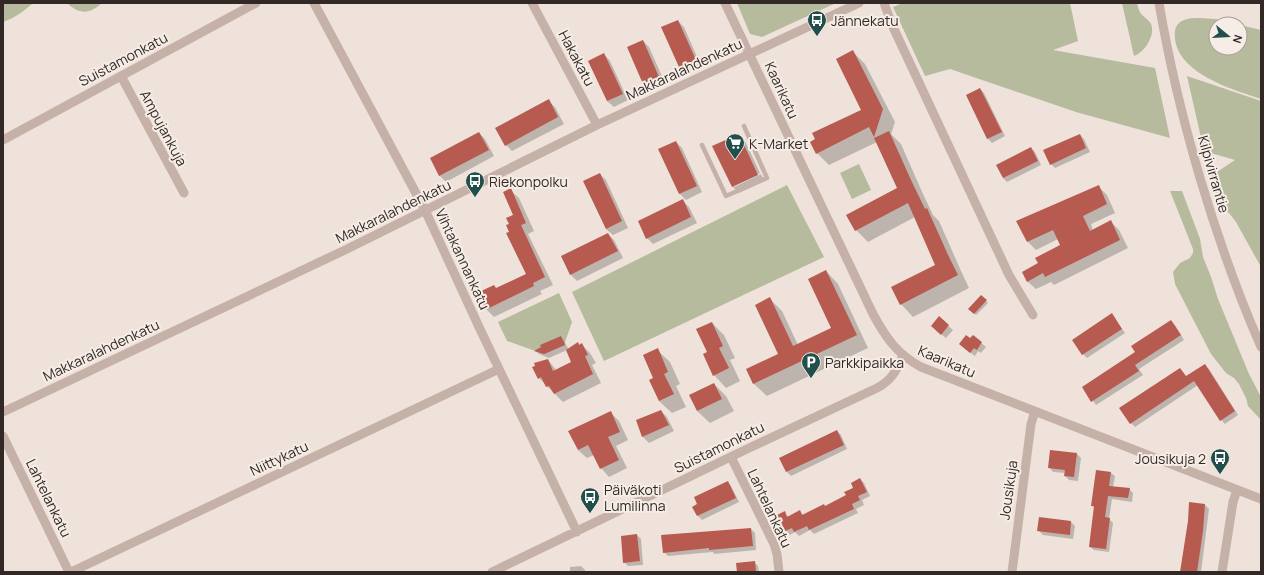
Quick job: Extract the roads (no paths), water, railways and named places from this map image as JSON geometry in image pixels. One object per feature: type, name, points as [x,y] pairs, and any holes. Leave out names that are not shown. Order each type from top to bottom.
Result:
[{"type":"street","name":"Suistamonkatu","points":[[3,140],[256,3]]},
{"type":"street","name":"Vihtakannankatu","points":[[314,3],[425,210],[577,532]]},
{"type":"street","name":"Hakakatu","points":[[532,3],[597,126]]},
{"type":"street","name":"Kaarikatu","points":[[725,3],[873,314],[889,341],[903,356],[921,367],[1261,499]]},
{"type":"street","name":"Makkaralahdenkatu","points":[[3,412],[345,250],[597,126],[859,3]]},
{"type":"street","points":[[884,3],[893,28],[1010,275],[1033,314]]},
{"type":"street","name":"Kilpivirrantie","points":[[1159,3],[1171,67],[1205,193],[1234,281],[1261,347]]},
{"type":"street","name":"Ampujankuja","points":[[121,76],[184,193]]},
{"type":"street","name":"Suistamonkatu","points":[[492,572],[883,385],[892,377],[903,356]]},
{"type":"street","name":"Niittykatu","points":[[70,572],[499,369]]},
{"type":"street","name":"Jousikuja","points":[[1012,572],[1031,424],[1035,412]]},
{"type":"street","name":"Lahtelankatu","points":[[3,436],[70,572]]},
{"type":"street","name":"Lahtelankatu","points":[[731,457],[774,544],[778,554],[779,572]]},
{"type":"street","points":[[1222,572],[1233,502],[1237,490]]},
{"type":"lane","points":[[702,145],[726,196],[767,178],[744,126]]},
{"type":"place","name":"Jännekatu","points":[[817,37]]},
{"type":"place","name":"K-Market","points":[[735,160]]},
{"type":"place","name":"Riekonpolku","points":[[475,198]]},
{"type":"place","name":"Parkkipaikka","points":[[811,379]]},
{"type":"place","name":"Jousikuja 2","points":[[1220,475]]},
{"type":"place","name":"Päiväkoti Lumilinna","points":[[590,514]]}]
